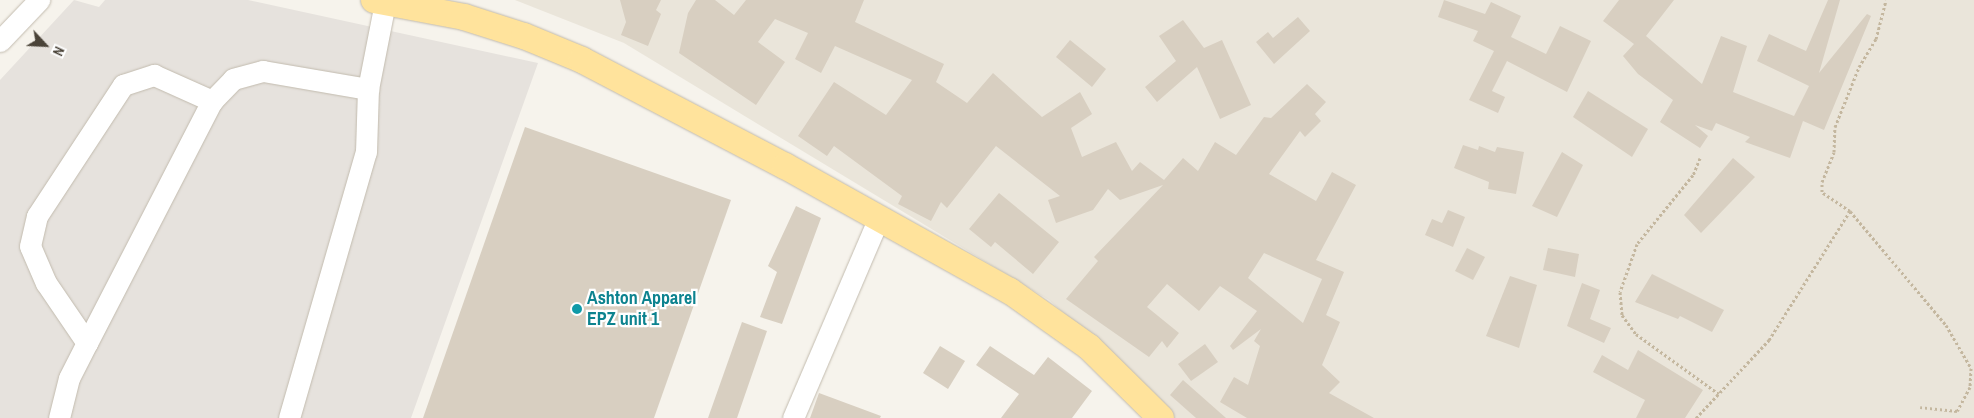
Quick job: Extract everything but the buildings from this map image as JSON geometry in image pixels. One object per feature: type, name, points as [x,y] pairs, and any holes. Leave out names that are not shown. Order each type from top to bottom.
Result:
[{"type":"main road","points":[[380,1],[464,17],[582,60],[879,217],[1042,313],[1089,347],[1161,418]]},
{"type":"street","points":[[0,41],[39,0]]},
{"type":"street","points":[[289,418],[366,152],[368,89],[380,1]]},
{"type":"street","points":[[59,418],[69,378],[212,101],[233,78],[263,71],[368,89]]},
{"type":"street","points":[[87,343],[46,283],[30,246],[37,216],[123,85],[154,75],[212,101]]},
{"type":"street","points":[[793,418],[879,217]]},
{"type":"path","points":[[1886,0],[1876,39],[1858,68],[1835,126],[1834,152],[1822,182],[1822,192],[1850,211],[1946,324],[1972,368],[1970,387],[1956,411],[1920,407]]},
{"type":"path","points":[[1700,158],[1693,175],[1637,244],[1620,292],[1622,315],[1636,334],[1719,394]]},
{"type":"path","points":[[1696,418],[1769,340],[1850,211]]},
{"type":"shaded area","points":[[74,0],[99,7],[105,0],[248,0],[538,63],[411,418],[0,418],[0,80]]},
{"type":"shaded area","points":[[515,0],[1974,0],[1974,418],[1168,418],[1136,378],[1049,300],[624,43]]},
{"type":"place","name":"Ashton Apparel EPZ unit 1","points":[[577,309]]}]
